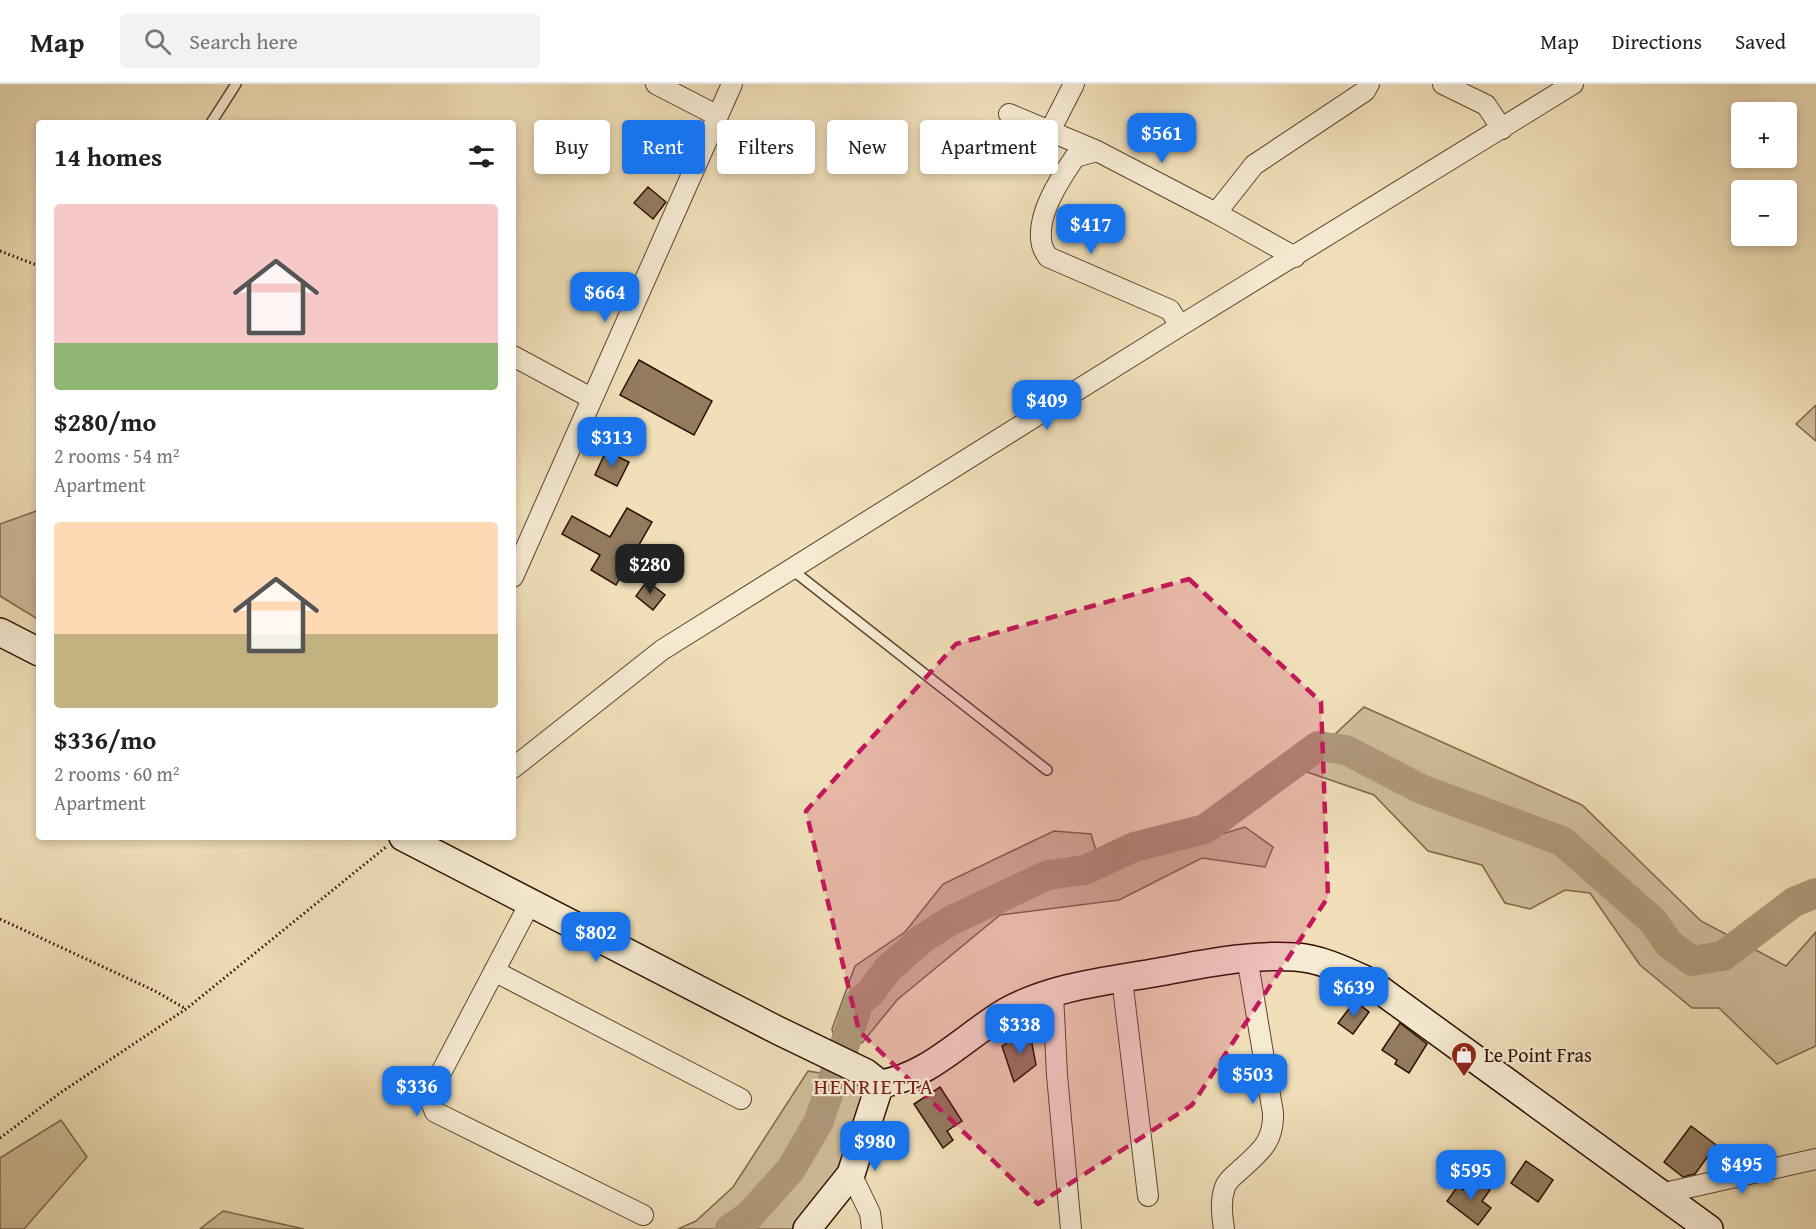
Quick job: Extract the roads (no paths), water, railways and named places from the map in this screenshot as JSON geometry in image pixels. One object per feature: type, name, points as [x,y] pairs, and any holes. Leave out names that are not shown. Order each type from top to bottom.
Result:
[{"type":"main road","points":[[0,632],[36,650]]},
{"type":"main road","points":[[409,840],[873,1078],[896,1082],[924,1068],[1006,1012],[1026,1002],[1072,987],[1247,957],[1298,957],[1342,968],[1368,981],[1709,1229]]},
{"type":"main road","points":[[807,1229],[851,1174],[873,1078]]},
{"type":"street","points":[[656,84],[718,116]]},
{"type":"street","points":[[516,571],[732,84]]},
{"type":"street","points":[[1056,120],[1074,84]]},
{"type":"street","points":[[1216,213],[1254,165],[1365,91],[1369,84]]},
{"type":"street","points":[[1443,84],[1486,105],[1502,129]]},
{"type":"street","points":[[516,766],[662,650],[1180,326],[1574,84]]},
{"type":"street","points":[[1009,114],[1023,120]]},
{"type":"street","points":[[1058,134],[1096,151],[1216,213],[1295,257]]},
{"type":"street","points":[[1096,151],[1075,157],[1057,184],[1042,220],[1042,244],[1048,257],[1170,310],[1180,326]]},
{"type":"street","points":[[516,358],[591,398]]},
{"type":"street","points":[[530,903],[433,1088],[431,1102],[435,1112],[643,1215]]},
{"type":"street","points":[[1224,1229],[1221,1209],[1228,1180],[1266,1145],[1274,1130],[1274,1113],[1247,957]]},
{"type":"street","points":[[494,971],[741,1099]]},
{"type":"street","points":[[1122,979],[1148,1196]]},
{"type":"street","points":[[1053,993],[1057,1075],[1071,1229]]},
{"type":"street","points":[[1660,1194],[1816,1159]]},
{"type":"street","points":[[851,1174],[870,1213],[872,1229]]},
{"type":"lane","points":[[213,120],[236,84]]},
{"type":"lane","points":[[791,569],[1047,770]]},
{"type":"waterway","points":[[730,1229],[749,1216],[791,1169],[819,1121],[859,1002],[870,993],[888,969],[922,939],[950,921],[1048,875],[1085,870],[1134,847],[1205,829],[1318,746],[1346,750],[1421,789],[1562,841],[1653,921],[1669,944],[1692,961],[1723,956],[1794,902],[1816,893]]},
{"type":"place","name":"Le Point Fras","points":[[1464,1078]]},
{"type":"district","name":"HENRIETTA","points":[[874,1086]]}]
